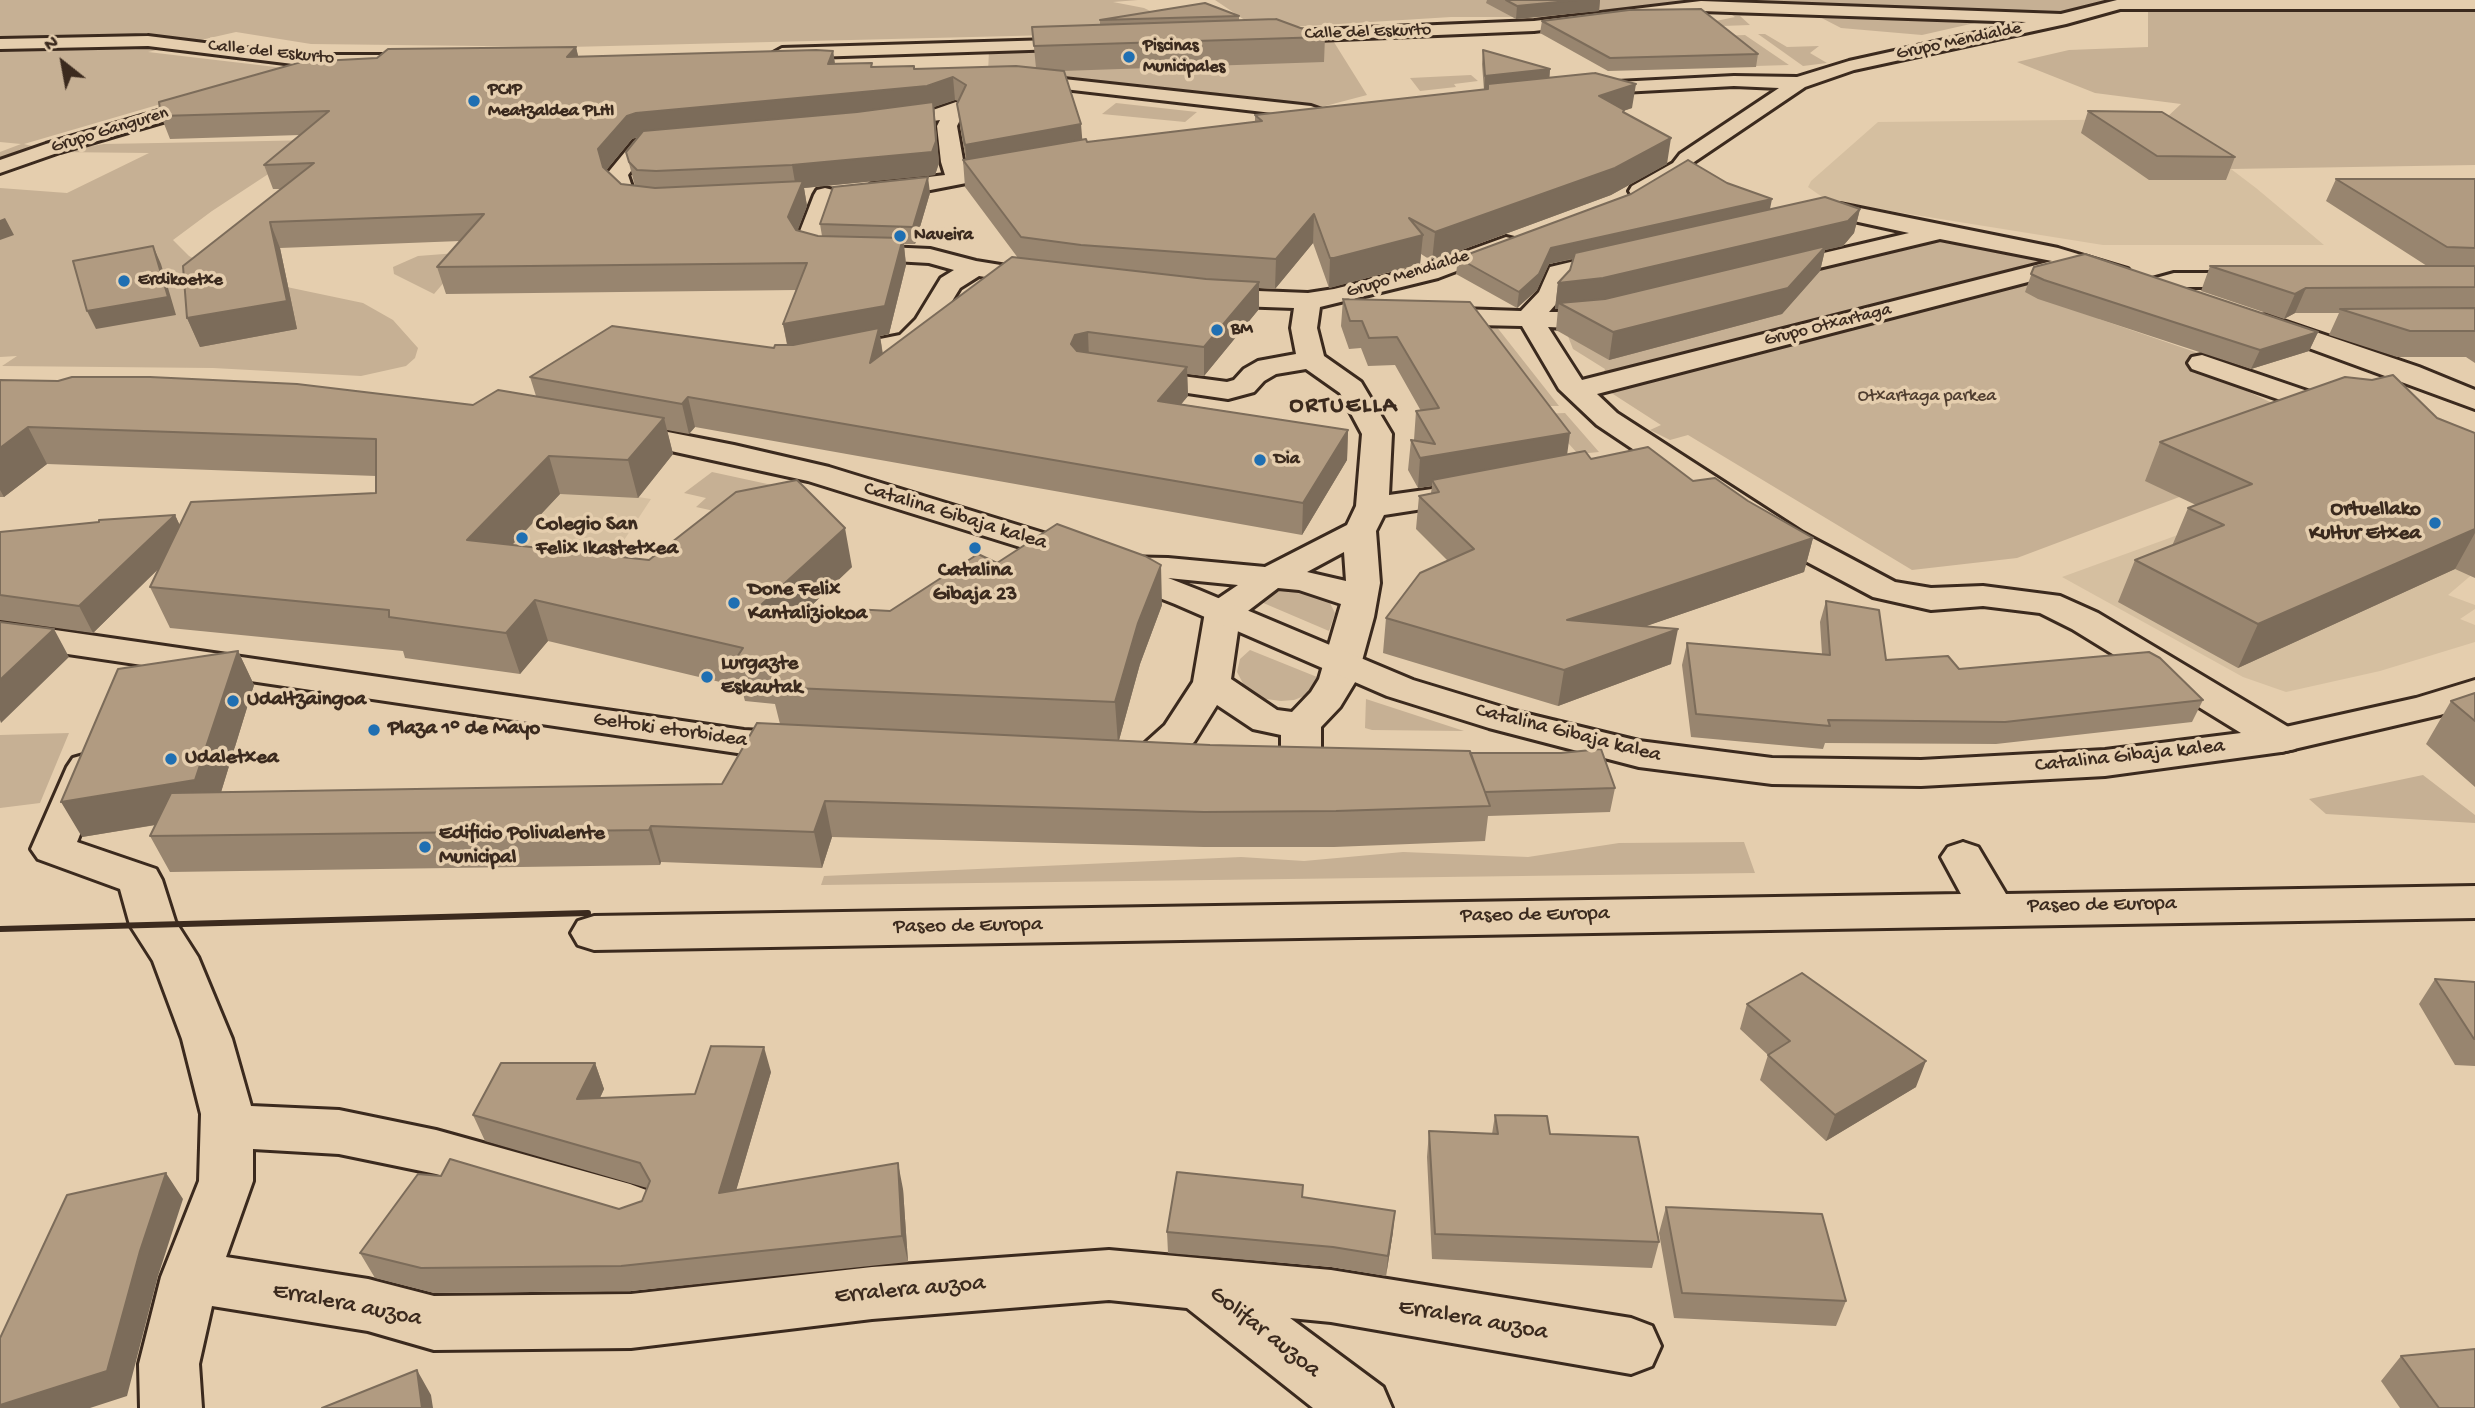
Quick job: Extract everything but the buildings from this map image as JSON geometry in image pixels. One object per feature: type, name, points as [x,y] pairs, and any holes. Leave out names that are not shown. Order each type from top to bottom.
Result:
[{"type":"street","name":"Grupo Mendialde","points":[[1620,202],[1680,167],[1687,158],[1799,83],[1849,65],[2066,19],[2123,2],[2276,5],[2475,4]]},
{"type":"street","name":"Calle del Eskurto","points":[[1256,38],[1534,26],[1701,6],[2066,19]]},
{"type":"street","name":"Calle del Eskurto","points":[[0,44],[148,41],[224,48],[282,58],[398,60]]},
{"type":"street","points":[[766,59],[958,60],[1108,43]]},
{"type":"street","points":[[291,78],[342,60]]},
{"type":"street","points":[[998,77],[1311,113],[1321,117]]},
{"type":"street","name":"Grupo Mendialde","points":[[1562,91],[1734,81],[1799,83]]},
{"type":"street","name":"Grupo Ganguren","points":[[0,167],[228,96]]},
{"type":"street","points":[[860,125],[919,118],[954,108],[950,162],[957,179]]},
{"type":"street","points":[[1254,125],[1346,114]]},
{"type":"street","points":[[686,140],[641,145],[617,175],[622,190],[635,202],[687,204]]},
{"type":"street","points":[[1037,165],[920,186],[834,194],[807,244],[809,249],[822,253],[930,256],[975,268],[1070,282]]},
{"type":"street","points":[[1789,219],[1819,212],[1840,211],[1997,242],[2079,261],[2211,304]]},
{"type":"street","points":[[1749,278],[1940,232]]},
{"type":"street","name":"Grupo Mendialde","points":[[1306,307],[1334,297],[1429,273],[1521,238]]},
{"type":"street","points":[[1529,317],[1551,295],[1559,272],[1649,251]]},
{"type":"street","name":"Grupo Otxartaga","points":[[1578,390],[2079,261]]},
{"type":"street","points":[[810,360],[909,341],[926,323],[950,282],[975,268]]},
{"type":"street","points":[[2154,286],[2174,280],[2282,280]]},
{"type":"street","name":"Grupo Mendialde","points":[[1182,294],[1306,307],[1359,316]]},
{"type":"street","points":[[1306,307],[1311,360]]},
{"type":"street","points":[[1529,317],[1570,320],[1627,309]]},
{"type":"street","name":"Grupo Mendialde","points":[[1408,316],[1529,317]]},
{"type":"street","points":[[1529,317],[1569,383],[1608,419],[1791,540],[1885,590],[1931,599],[1983,596],[2048,603],[2085,621],[2281,740]]},
{"type":"street","points":[[2347,323],[2258,321],[2391,390],[2437,385],[2475,400]]},
{"type":"street","points":[[1114,374],[1228,391],[1244,386],[1254,375],[1268,367],[1311,360],[1351,388],[1377,434],[1366,519],[1363,583],[1344,663],[1326,699],[1314,749]]},
{"type":"street","points":[[2202,363],[2319,404],[2355,406],[2391,390],[2475,372]]},
{"type":"street","name":"Catalina Gibaja kalea","points":[[595,427],[818,474],[1116,567],[1400,688],[1503,720],[1639,754],[1772,771],[1921,773],[2105,763],[2281,740],[2426,708],[2475,691]]},
{"type":"street","points":[[1617,464],[1659,454]]},
{"type":"street","points":[[1149,761],[1180,733],[1212,682],[1223,612],[1271,577],[1366,519],[1412,503],[1492,489]]},
{"type":"street","points":[[1116,567],[1168,568],[1271,577],[1332,588],[1358,598]]},
{"type":"street","name":"Geltoki etorbidea","points":[[0,633],[744,742],[826,746]]},
{"type":"street","points":[[150,654],[109,709],[53,849],[139,880],[153,925],[176,957],[206,1039],[227,1114],[226,1181],[190,1277],[169,1364],[171,1408]]},
{"type":"street","points":[[1212,682],[1232,699],[1314,749]]},
{"type":"street","points":[[1260,762],[1314,749]]},
{"type":"street","points":[[1518,761],[1639,754]]},
{"type":"street","points":[[1109,760],[1205,761]]},
{"type":"street","points":[[1963,857],[1991,908]]},
{"type":"street","name":"Paseo de Europa","points":[[594,933],[2475,902]]},
{"type":"street","points":[[227,1126],[339,1132],[436,1152],[630,1208]]},
{"type":"street","name":"Erralera auzoa","points":[[190,1277],[368,1305],[434,1323],[631,1321],[872,1293],[1109,1275],[1331,1296],[1630,1346]]},
{"type":"street","name":"Golifar auzoa","points":[[1200,1284],[1361,1408]]},
{"type":"shaded area","points":[[2165,119],[2256,188],[2324,245],[2103,245],[1828,201],[1808,187],[1811,181],[1878,122]]},
{"type":"shaded area","points":[[662,467],[638,497],[651,499],[590,592],[448,507]]},
{"type":"shaded area","points":[[2313,486],[2475,572],[2448,595],[2475,605],[2475,609],[2460,619],[2475,625],[2475,642],[2380,671],[2286,692],[2243,677],[2062,577]]},
{"type":"green space","points":[[0,0],[1138,0],[1113,2],[1144,8],[1167,19],[1133,33],[569,47],[311,44],[236,32],[148,52],[284,68],[24,144],[56,152],[0,172],[0,152],[21,144],[0,142]]},
{"type":"green space","points":[[1215,0],[2110,0],[2054,14],[1691,4],[1546,17],[1451,17],[1258,29]]},
{"type":"green space","points":[[2159,0],[2475,0],[2475,165],[2230,169],[2165,119],[2181,104],[2095,93],[2017,62],[2069,50],[2148,47],[2148,12]]},
{"type":"green space","points":[[1681,9],[1988,20],[1922,35],[1841,28],[1814,14],[1740,16],[1750,25],[1360,37],[1607,27],[1716,21],[1735,17],[1729,13]]},
{"type":"green space","points":[[1758,34],[1765,34],[1787,47],[1819,46],[1810,53],[1827,63],[1803,66]]},
{"type":"green space","points":[[1745,35],[1789,65],[1755,66],[1718,36]]},
{"type":"green space","points":[[1332,39],[1367,95],[1310,110],[988,73],[989,50]]},
{"type":"green space","points":[[1471,75],[1478,81],[1454,84],[1456,87],[1420,91],[1410,78]]},
{"type":"green space","points":[[1116,103],[1197,112],[1185,122],[1102,114]]},
{"type":"green space","points":[[320,140],[173,240],[189,256],[220,273],[363,303],[393,320],[418,348],[415,358],[406,366],[361,376],[213,368],[2,366],[17,356],[0,357],[0,188],[67,193],[149,153],[56,152],[104,144]]},
{"type":"green space","name":"Otxartaga parkea","points":[[1930,237],[2038,256],[2105,279],[2099,319],[2204,355],[2186,362],[2272,403],[2347,434],[2017,558],[1912,570],[1688,435],[1670,440],[1650,430],[1661,425],[1599,385],[1605,369],[1573,349],[1564,326]]},
{"type":"green space","points":[[470,252],[434,294],[394,274],[393,267],[418,256]]},
{"type":"green space","points":[[1496,326],[1559,406],[1536,406],[1480,328]]},
{"type":"green space","points":[[1565,413],[1599,452],[1578,454],[1542,414]]},
{"type":"green space","points":[[712,472],[809,493],[737,516],[696,507],[706,498],[684,493]]},
{"type":"green space","points":[[1281,590],[1301,590],[1319,595],[1330,603],[1335,613],[1329,631],[1261,602]]},
{"type":"green space","points":[[1250,650],[1327,681],[1319,690],[1294,700],[1259,698],[1248,693],[1237,672],[1240,659]]},
{"type":"green space","points":[[1366,699],[1464,731],[1365,728]]},
{"type":"green space","points":[[69,733],[40,803],[0,808],[0,735]]},
{"type":"green space","points":[[2423,775],[2475,815],[2475,823],[2326,814],[2309,799]]},
{"type":"green space","points":[[1744,842],[1755,873],[821,885],[824,876],[1241,857],[1304,861],[1403,852],[1528,857],[1619,843]]},
{"type":"railway","points":[[0,929],[588,913]]},
{"type":"place","name":"Piscinas Municipales","points":[[1129,57]]},
{"type":"place","name":"PCIP Meatzaldea PLHI","points":[[474,101]]},
{"type":"place","name":"Naveira","points":[[900,236]]},
{"type":"place","name":"Erdikoetxe","points":[[124,281]]},
{"type":"place","name":"BM","points":[[1217,330]]},
{"type":"place","name":"Dia","points":[[1260,460]]},
{"type":"place","name":"Ortuellako Kultur Etxea","points":[[2435,523]]},
{"type":"place","name":"Colegio San Felix Ikastetxea","points":[[522,538]]},
{"type":"place","name":"Catalina Gibaja 23","points":[[975,548]]},
{"type":"place","name":"Done Felix Kantaliziokoa","points":[[734,603]]},
{"type":"place","name":"Lurgazte Eskautak","points":[[707,677]]},
{"type":"place","name":"Udaltzaingoa","points":[[233,701]]},
{"type":"place","name":"Plaza 1° de Mayo","points":[[374,730]]},
{"type":"place","name":"Udaletxea","points":[[171,759]]},
{"type":"place","name":"Edificio Polivalente Municipal","points":[[425,847]]},
{"type":"district","name":"ORTUELLA","points":[[1344,407]]}]
